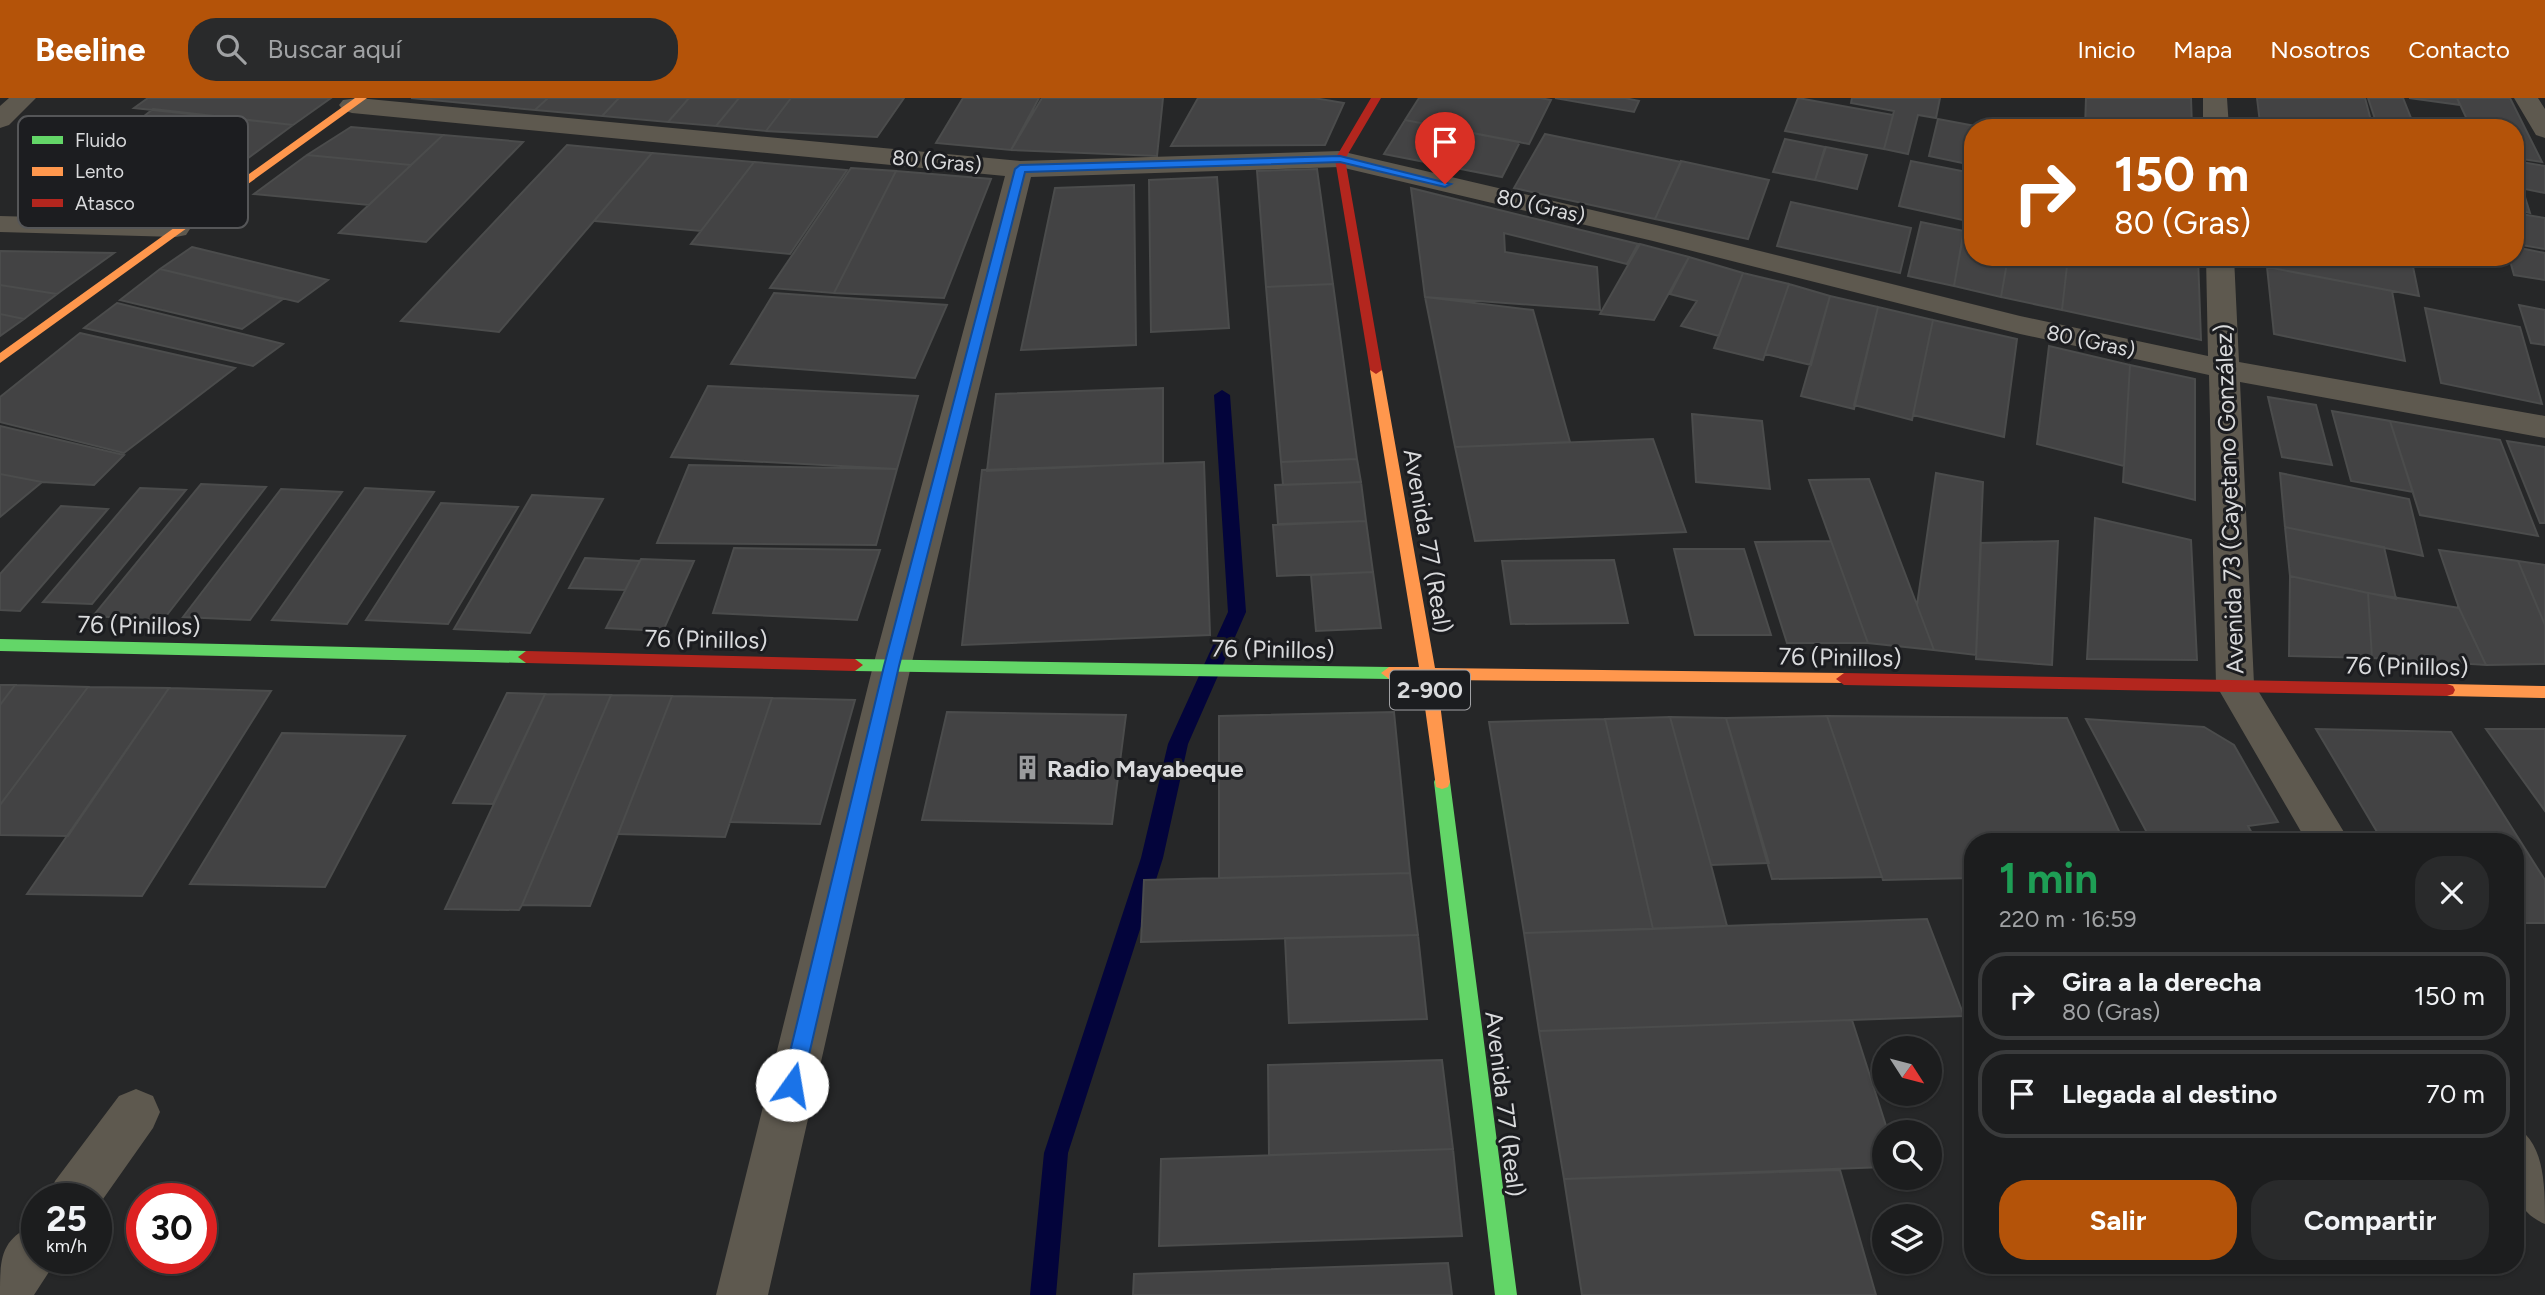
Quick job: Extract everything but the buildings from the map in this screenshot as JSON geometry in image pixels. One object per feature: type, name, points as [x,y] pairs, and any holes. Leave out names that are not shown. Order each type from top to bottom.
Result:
[{"type":"street","points":[[0,120],[24,98]]},
{"type":"street","points":[[1340,159],[1376,98]]},
{"type":"street","points":[[2215,98],[2216,119]]},
{"type":"street","points":[[2526,98],[2545,130]]},
{"type":"street","points":[[248,178],[357,102]]},
{"type":"street","name":"80 (Gras)","points":[[357,102],[1020,169],[1340,159],[1656,233],[2020,325],[2224,369],[2545,426]]},
{"type":"street","name":"Avenida 77 (Real)","points":[[1340,159],[1428,674],[1506,1295]]},
{"type":"street","points":[[742,1295],[892,666],[1020,169]]},
{"type":"street","points":[[0,224],[18,225]]},
{"type":"street","points":[[141,228],[176,229]]},
{"type":"street","points":[[0,359],[176,229]]},
{"type":"street","name":"Avenida 73 (Cayetano González)","points":[[2220,266],[2235,685],[2324,833]]},
{"type":"street","name":"76 (Pinillos)","points":[[0,645],[1145,671],[2235,685],[2545,692]]},
{"type":"street","points":[[85,1183],[136,1112]]},
{"type":"street","points":[[2524,1165],[2545,1199]]},
{"type":"street","points":[[2,1295],[21,1269]]},
{"type":"waterway","points":[[1043,1295],[1056,1153],[1152,858],[1178,744],[1237,612],[1222,395]]},
{"type":"traffic: fast","points":[[0,645],[526,657]]},
{"type":"traffic: fast","points":[[855,665],[1389,673]]},
{"type":"traffic: fast","points":[[1442,782],[1506,1295]]},
{"type":"traffic: slow","points":[[248,180],[362,98]]},
{"type":"traffic: slow","points":[[0,359],[182,228]]},
{"type":"traffic: slow","points":[[1376,370],[1428,674],[1442,782]]},
{"type":"traffic: slow","points":[[1389,673],[1844,679]]},
{"type":"traffic: slow","points":[[2447,690],[2545,692]]},
{"type":"traffic: jam","points":[[1376,98],[1340,159],[1376,370]]},
{"type":"traffic: jam","points":[[526,657],[855,665]]},
{"type":"traffic: jam","points":[[1844,679],[2447,690]]},
{"type":"place","name":"Radio Mayabeque","points":[[1027,768]]},
{"type":"route","points":[[792,1085],[892,666],[1020,169],[1340,159],[1445,184]]}]
